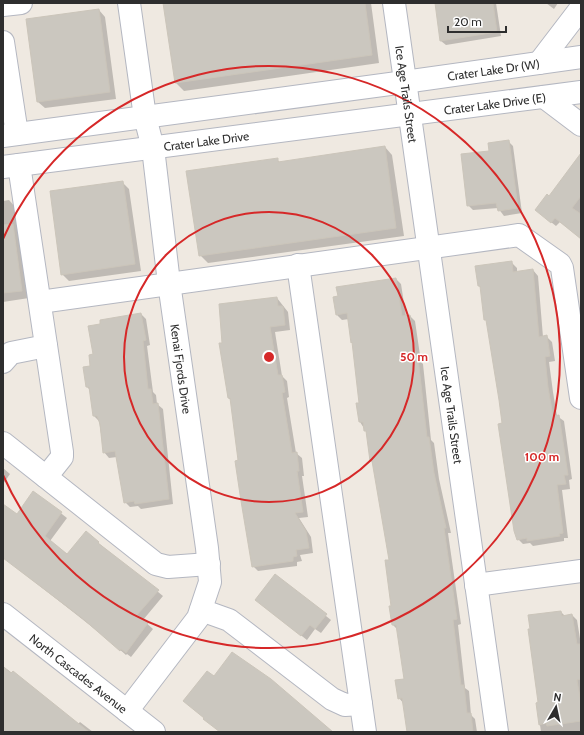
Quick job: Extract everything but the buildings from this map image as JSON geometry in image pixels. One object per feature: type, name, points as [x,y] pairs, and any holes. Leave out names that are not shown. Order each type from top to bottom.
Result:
[{"type":"street","points":[[3,5],[21,3]]},
{"type":"street","name":"Kenai Fjords Drive","points":[[127,711],[188,633],[201,610],[210,582],[169,283],[153,148],[145,117],[129,3]]},
{"type":"street","name":"Ice Age Trails Street","points":[[394,3],[497,732]]},
{"type":"street","points":[[539,63],[581,8]]},
{"type":"street","points":[[3,42],[10,135],[405,82]]},
{"type":"street","name":"Crater Lake Dr (W)","points":[[405,82],[581,57]]},
{"type":"street","name":"Crater Lake Drive (E)","points":[[410,115],[581,92]]},
{"type":"street","points":[[544,97],[581,125]]},
{"type":"street","name":"Crater Lake Drive","points":[[11,166],[410,115]]},
{"type":"street","points":[[11,166],[40,302],[62,452],[62,457],[46,477]]},
{"type":"street","points":[[40,302],[428,246],[519,235],[560,264],[562,268],[581,398]]},
{"type":"street","points":[[298,265],[365,732]]},
{"type":"street","points":[[3,362],[11,353],[46,346]]},
{"type":"street","points":[[3,443],[156,564],[168,567],[208,564]]},
{"type":"street","points":[[476,585],[581,571]]},
{"type":"street","points":[[201,610],[229,620],[332,699],[345,705],[361,704]]},
{"type":"street","name":"North Cascades Avenue","points":[[3,614],[154,732]]}]
